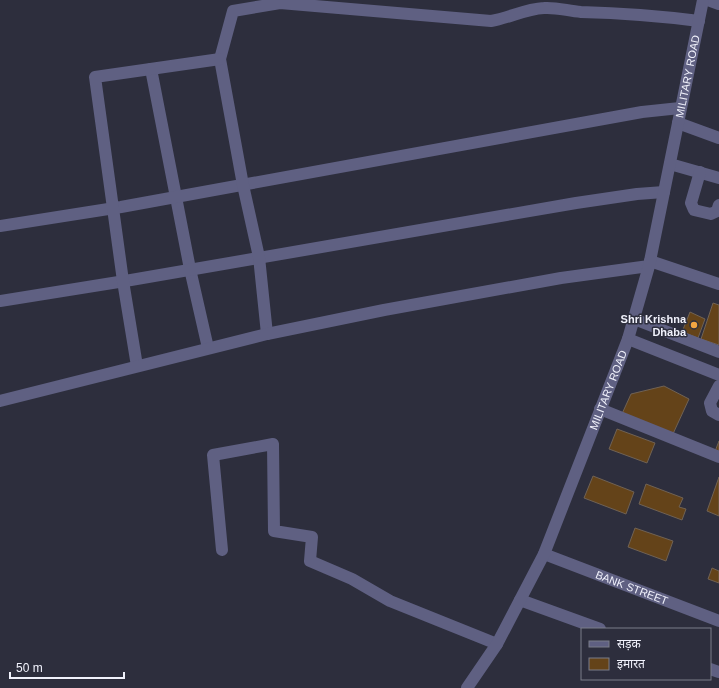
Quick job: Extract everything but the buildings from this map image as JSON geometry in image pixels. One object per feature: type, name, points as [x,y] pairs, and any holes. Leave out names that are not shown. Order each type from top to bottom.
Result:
[{"type":"street","name":"MILITARY ROAD","points":[[467,688],[497,644],[544,554],[628,339],[650,263],[680,108],[700,21],[703,0]]},
{"type":"street","points":[[708,0],[719,4]]},
{"type":"street","points":[[266,334],[259,257],[243,185],[220,59],[233,11],[280,1],[367,5],[491,21],[534,9],[546,8],[579,12],[619,12],[700,21]]},
{"type":"street","points":[[137,366],[123,281],[95,77],[220,59]]},
{"type":"street","points":[[151,69],[190,269],[208,348]]},
{"type":"street","points":[[0,226],[113,209],[642,112],[680,108]]},
{"type":"street","points":[[678,123],[719,138]]},
{"type":"street","points":[[670,164],[719,178]]},
{"type":"street","points":[[700,172],[691,203],[692,207],[694,210],[711,214],[717,211],[719,205]]},
{"type":"street","points":[[0,301],[576,203],[637,194],[664,192]]},
{"type":"street","points":[[0,401],[266,334],[384,310],[650,263],[719,284]]},
{"type":"street","points":[[634,320],[719,352]]},
{"type":"street","points":[[628,339],[719,375]]},
{"type":"street","points":[[719,386],[711,400],[710,407],[712,411],[719,415]]},
{"type":"street","points":[[600,409],[719,457]]},
{"type":"street","points":[[222,550],[213,455],[272,444],[274,531],[312,537],[310,561],[352,579],[390,601],[497,644]]},
{"type":"street","name":"BANK STREET","points":[[544,554],[719,621]]},
{"type":"street","points":[[520,600],[597,628]]},
{"type":"place","name":"Shri Krishna Dhaba","points":[[694,325]]}]
